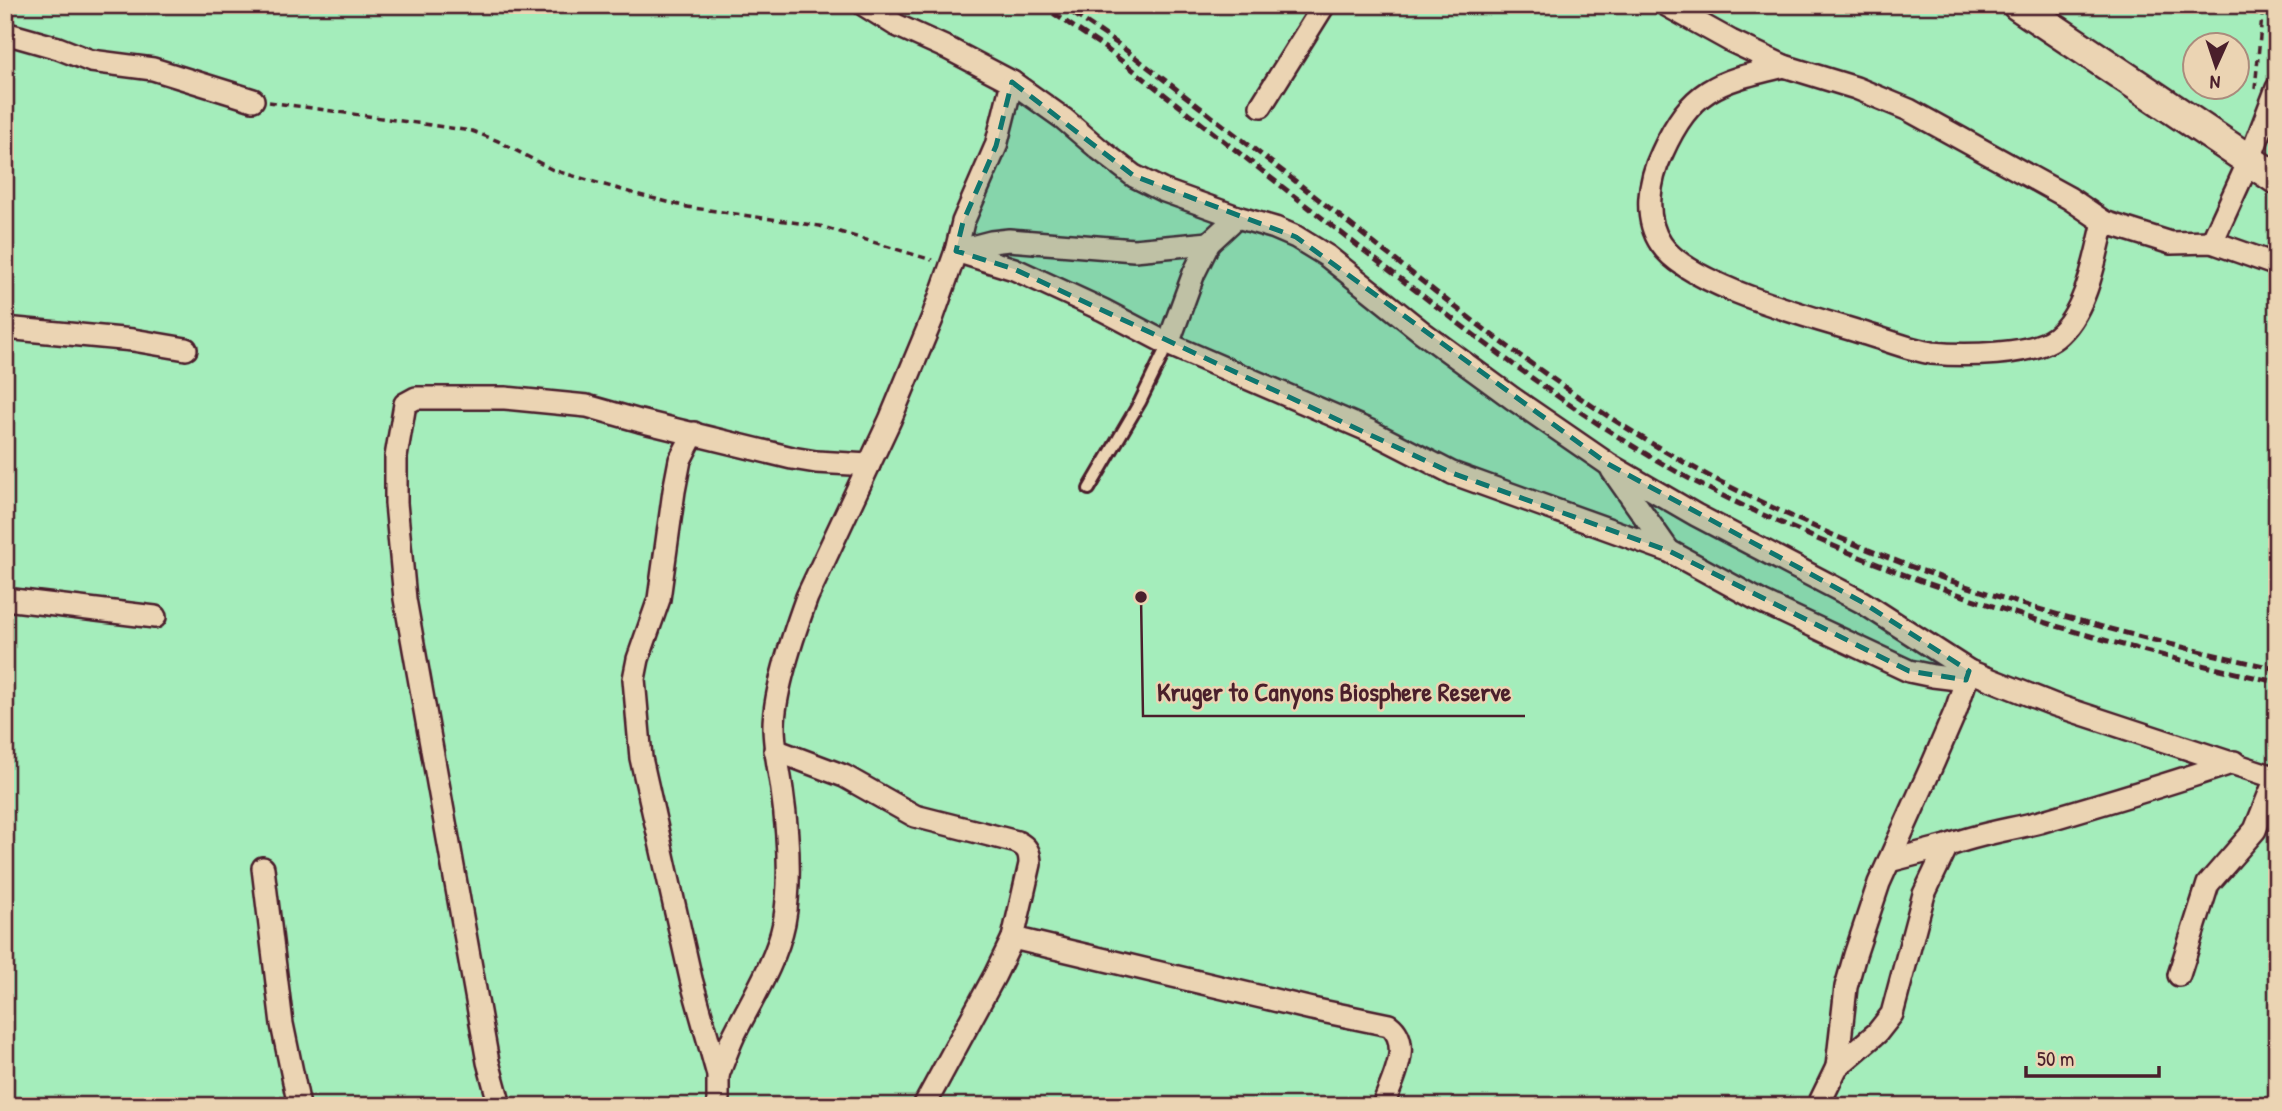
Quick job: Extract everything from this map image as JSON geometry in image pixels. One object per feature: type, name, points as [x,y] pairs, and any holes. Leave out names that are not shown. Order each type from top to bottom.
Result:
[{"type":"street","points":[[864,5],[896,26],[949,49],[1012,82],[1064,119],[1135,176],[1162,190],[1285,232],[1326,256],[1422,332],[1608,464],[1696,515],[1862,602],[1967,676]]},
{"type":"street","points":[[1261,106],[1324,5]]},
{"type":"street","points":[[1666,5],[1731,41],[1784,66],[1856,88],[1909,110],[2069,198],[2104,222],[2171,243],[2212,242],[2277,265]]},
{"type":"street","points":[[2018,5],[2277,179]]},
{"type":"street","points":[[5,33],[58,48],[91,61],[153,69],[253,100]]},
{"type":"street","points":[[1784,66],[1726,82],[1700,95],[1682,115],[1655,166],[1650,184],[1650,205],[1652,227],[1661,245],[1680,262],[1715,283],[1787,310],[1930,353],[1976,355],[2032,347],[2055,338],[2071,321],[2087,286],[2104,222]]},
{"type":"street","points":[[718,1075],[778,944],[784,923],[788,851],[775,750],[775,710],[803,608],[932,319],[962,222],[996,146],[1012,82]]},
{"type":"street","points":[[2212,242],[2249,161],[2277,88]]},
{"type":"street","points":[[1168,344],[1194,273],[1209,243],[1237,217]]},
{"type":"street","points":[[953,258],[991,242],[1009,240],[1134,250],[1209,243]]},
{"type":"street","points":[[953,258],[1014,269],[1103,310],[1168,344],[1370,431],[1452,473],[1669,551],[1762,602],[1889,662],[1921,674],[1967,676],[2276,778],[2255,830],[2208,884],[2179,975]]},
{"type":"street","points":[[5,327],[133,340],[186,349]]},
{"type":"street","points":[[500,1106],[488,1062],[405,599],[396,503],[396,457],[404,407],[416,398],[505,398],[587,406],[816,462],[869,465]]},
{"type":"street","points":[[694,433],[680,460],[659,599],[638,659],[634,679],[641,758],[691,979],[718,1075],[718,1106]]},
{"type":"street","points":[[1608,464],[1669,551]]},
{"type":"street","points":[[5,599],[155,617]]},
{"type":"street","points":[[1818,1106],[1837,1067],[1846,987],[1858,943],[1879,883],[1956,710],[1967,676]]},
{"type":"street","points":[[775,750],[844,776],[915,816],[1004,838],[1023,845],[1030,853],[1030,864],[1013,938],[924,1106]]},
{"type":"street","points":[[1889,861],[2036,823],[2161,787],[2234,762]]},
{"type":"street","points":[[1837,1067],[1877,1033],[1892,1014],[1924,894],[1947,846]]},
{"type":"street","points":[[262,868],[282,1024],[299,1106]]},
{"type":"street","points":[[1013,938],[1389,1025],[1400,1038],[1401,1053],[1383,1106]]},
{"type":"lane","points":[[1089,489],[1140,402],[1168,344]]},
{"type":"path","points":[[2255,96],[2263,5]]},
{"type":"path","points":[[253,100],[472,131],[498,141],[553,170],[636,194],[687,207],[820,226],[953,258]]},
{"type":"highlighted area","points":[[1012,82],[1134,176],[1296,237],[1608,464],[1862,602],[1969,671],[1966,680],[1909,671],[1669,551],[1452,473],[1014,269],[956,251],[963,222],[996,146]]},
{"type":"green space","points":[[5,5],[2277,5],[2277,1106],[5,1106]]},
{"type":"railway","points":[[1041,5],[1105,48],[1506,359],[1600,425],[1680,473],[1740,504],[1845,551],[1966,597],[2151,652],[2277,682]]},
{"type":"railway","points":[[1061,5],[1118,44],[1531,364],[1620,424],[1713,478],[1850,542],[1976,589],[2104,627],[2277,669]]},
{"type":"place","name":"Kruger to Canyons Biosphere Reserve","points":[[1141,597]]}]
